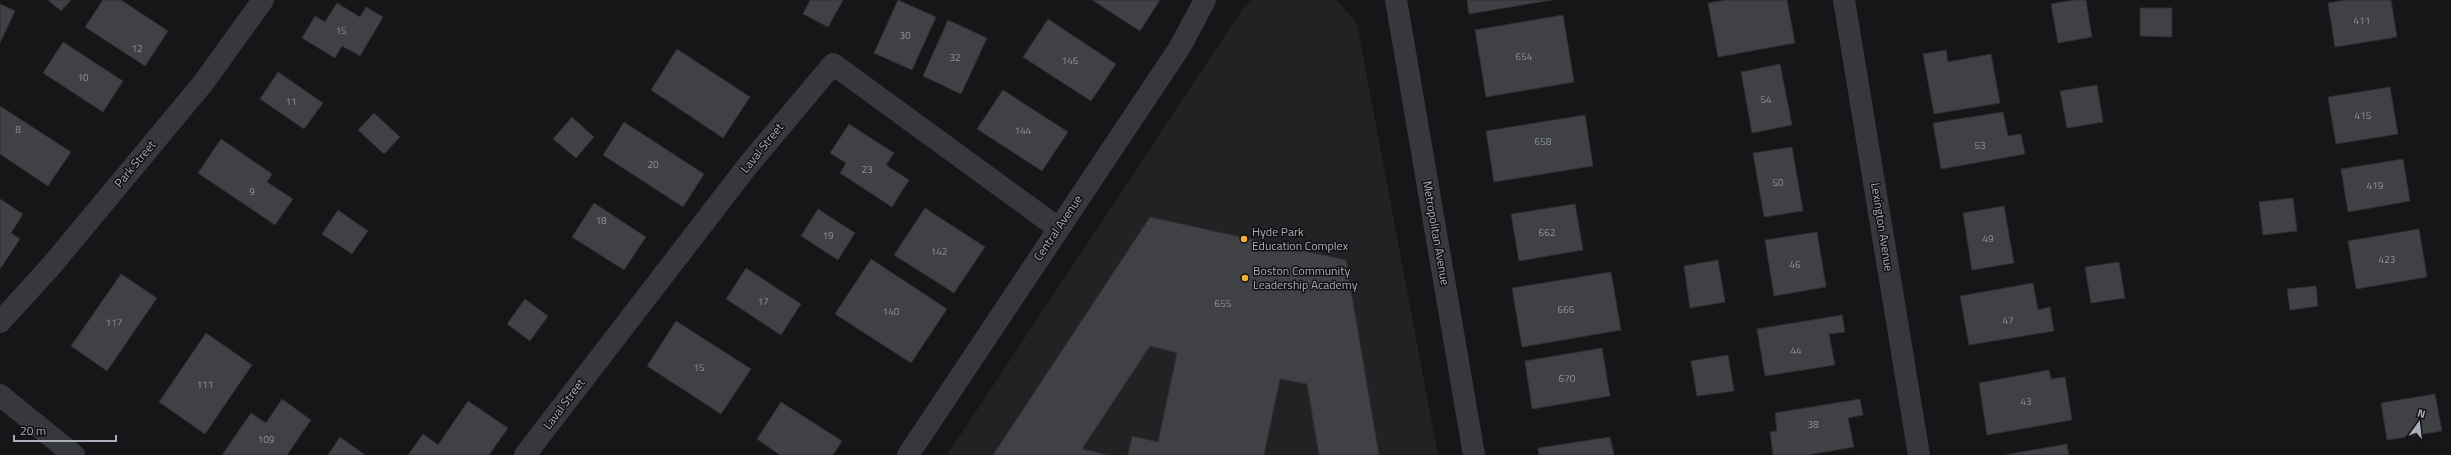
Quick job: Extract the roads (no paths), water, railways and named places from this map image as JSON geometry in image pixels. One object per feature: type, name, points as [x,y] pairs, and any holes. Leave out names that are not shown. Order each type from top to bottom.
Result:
[{"type":"street","name":"Park Street","points":[[0,322],[52,265],[204,82],[262,0]]},
{"type":"street","name":"Central Avenue","points":[[908,455],[1180,47],[1205,0]]},
{"type":"street","name":"Lexington Avenue","points":[[1844,0],[1920,455]]},
{"type":"street","name":"Metropolitan Avenue","points":[[1395,4],[1474,455]]},
{"type":"street","name":"Laval Street","points":[[525,455],[749,164],[833,64],[1058,228]]},
{"type":"street","points":[[0,395],[74,455]]},
{"type":"place","name":"Hyde Park Education Complex","points":[[1244,239]]},
{"type":"place","name":"Boston Community Leadership Academy","points":[[1245,278]]}]
